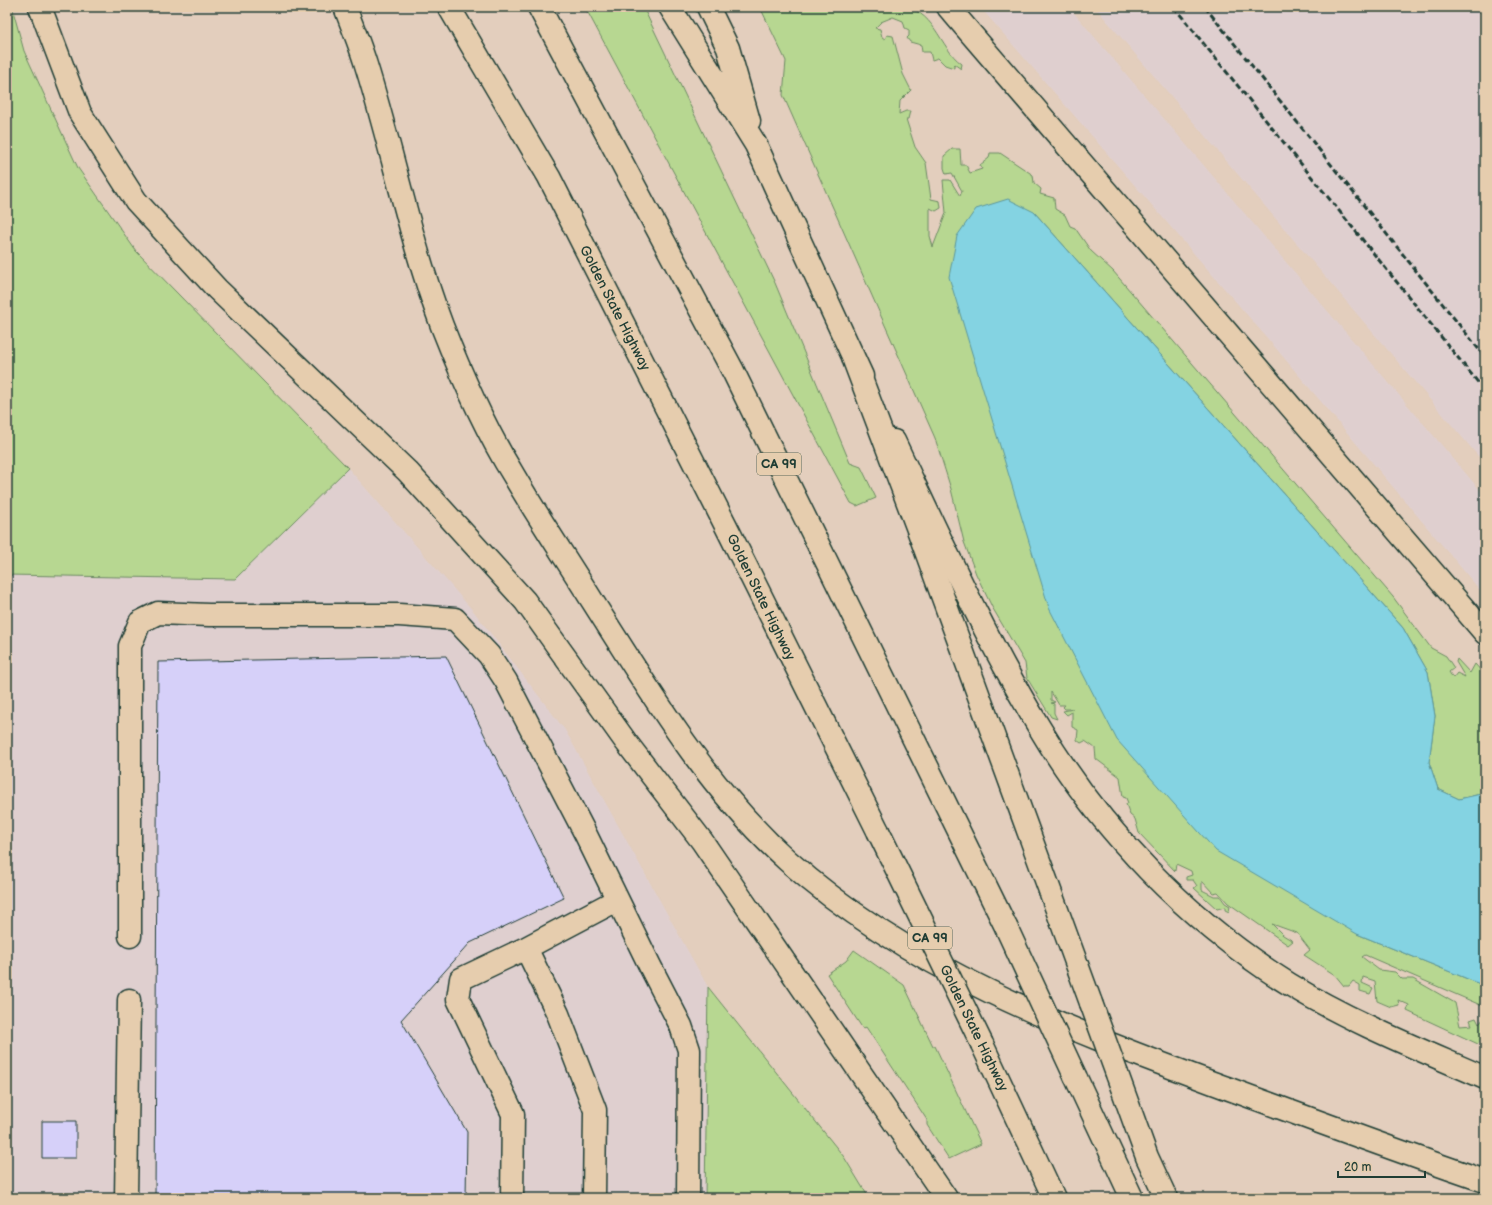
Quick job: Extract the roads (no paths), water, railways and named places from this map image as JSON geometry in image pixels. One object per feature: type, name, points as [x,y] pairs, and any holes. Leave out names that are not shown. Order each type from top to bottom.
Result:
[{"type":"main road","points":[[40,7],[80,113],[136,201],[217,289],[408,472],[526,601],[626,742],[702,842],[946,1198]]},
{"type":"main road","points":[[345,7],[365,62],[417,251],[442,326],[474,401],[512,473],[663,713],[714,782],[767,841],[826,893],[862,920],[894,941],[1010,1002],[1169,1067],[1384,1146],[1485,1181]]},
{"type":"main road","name":"Golden State Highway","points":[[449,7],[548,177],[726,526],[982,1044],[1054,1198]]},
{"type":"main road","name":"CA 99","points":[[539,7],[733,371],[1006,927],[1132,1198]]},
{"type":"main road","points":[[670,7],[756,145],[854,360],[963,586],[1009,675],[1039,728],[1067,770],[1127,847],[1210,927],[1288,983],[1355,1020],[1485,1078]]},
{"type":"main road","points":[[708,7],[728,48],[756,145]]},
{"type":"main road","points":[[948,7],[1485,633]]},
{"type":"main road","points":[[854,360],[919,532],[1147,1157],[1166,1198]]},
{"type":"main road","points":[[130,936],[130,646],[140,622],[158,613],[209,615],[399,615],[455,619],[489,655],[506,681],[586,835],[681,1026],[689,1050],[688,1198]]},
{"type":"main road","points":[[512,1198],[513,1114],[458,999],[461,979],[526,948],[618,900]]},
{"type":"main road","points":[[526,948],[558,1014],[595,1110],[594,1198]]},
{"type":"main road","points":[[126,1198],[129,1000]]},
{"type":"water","points":[[1008,199],[1034,212],[1403,628],[1428,672],[1435,716],[1429,762],[1438,789],[1459,799],[1485,793],[1485,986],[1357,934],[1216,851],[1117,740],[1049,608],[949,277],[957,236],[976,209]]},
{"type":"railway","points":[[1174,7],[1485,391]]},
{"type":"railway","points":[[1205,7],[1485,357]]}]
